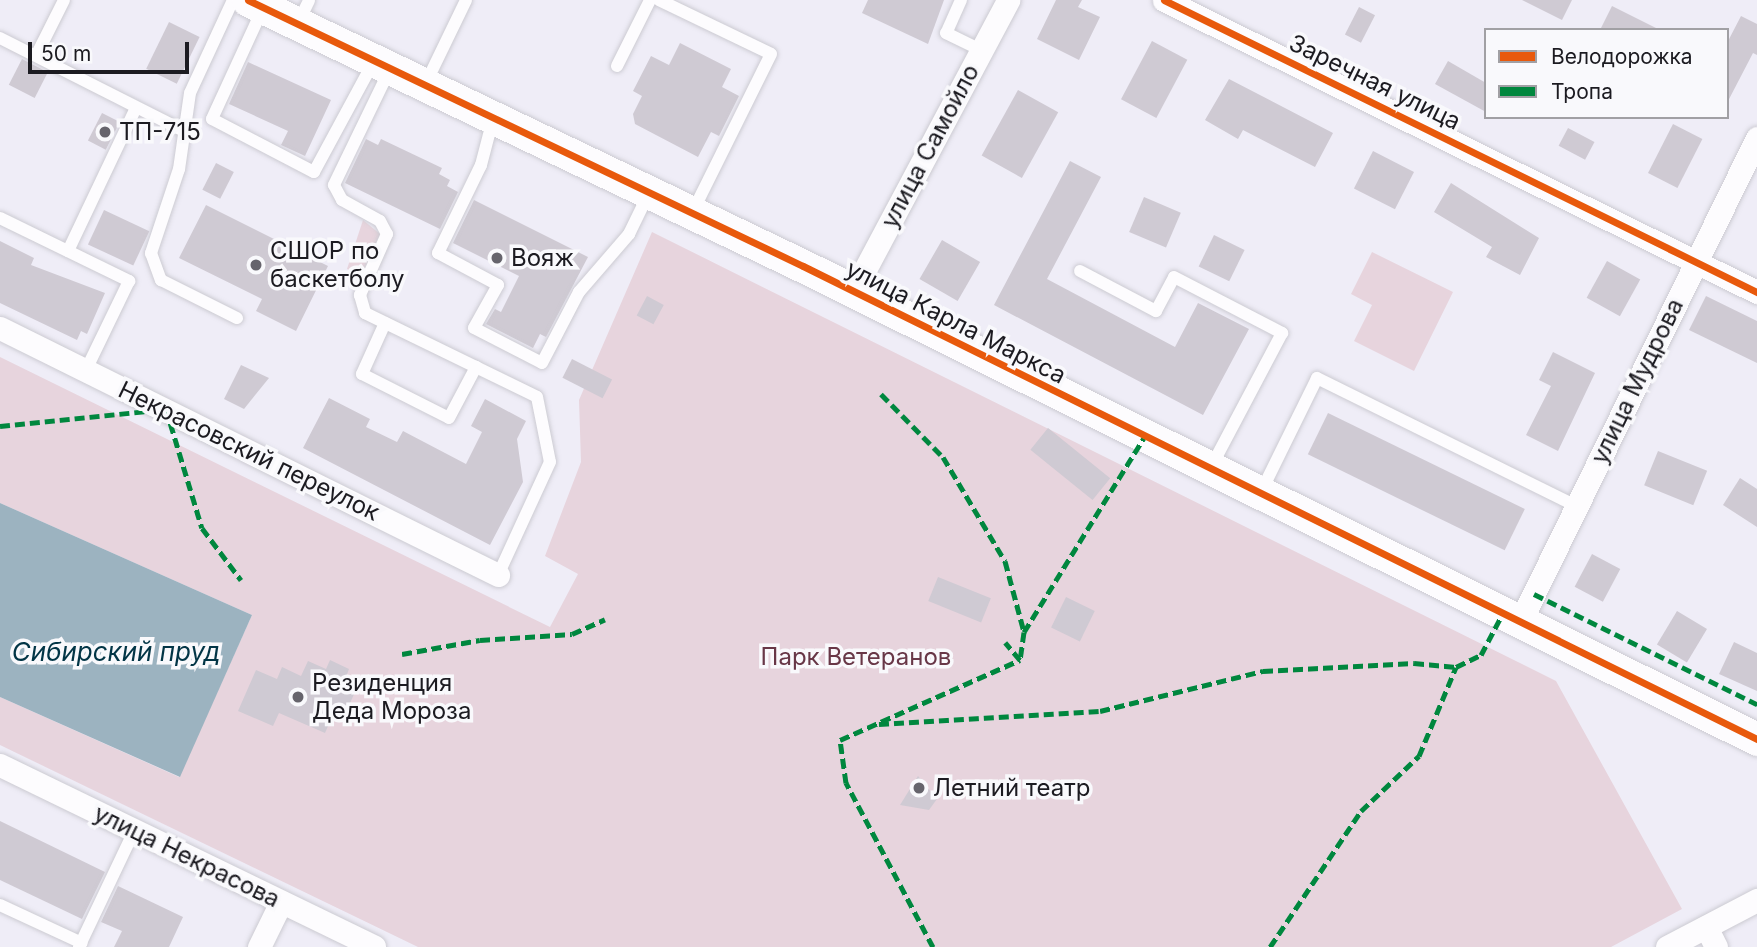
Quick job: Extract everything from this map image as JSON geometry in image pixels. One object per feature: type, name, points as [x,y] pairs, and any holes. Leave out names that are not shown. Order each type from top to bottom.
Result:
[{"type":"street","name":"улица Самойло","points":[[853,292],[1008,0]]},
{"type":"street","name":"Заречная улица","points":[[1164,0],[1757,292]]},
{"type":"street","name":"улица Карла Маркса","points":[[248,2],[304,12],[382,65],[649,192],[1519,624],[1757,738]]},
{"type":"street","name":"улица Мудрова","points":[[1519,624],[1757,138]]},
{"type":"street","name":"Некрасовский переулок","points":[[0,328],[498,575]]},
{"type":"street","name":"улица Некрасова","points":[[1,768],[374,947]]},
{"type":"street","points":[[1667,947],[1711,937],[1757,900]]},
{"type":"street","points":[[259,947],[281,902]]},
{"type":"lane","points":[[37,54],[64,0]]},
{"type":"lane","points":[[425,85],[466,0]]},
{"type":"lane","points":[[617,66],[650,0]]},
{"type":"lane","points":[[659,0],[771,54],[691,213]]},
{"type":"lane","points":[[961,0],[946,33],[981,50]]},
{"type":"lane","points":[[248,2],[212,119],[314,172],[382,65]]},
{"type":"lane","points":[[237,318],[161,280],[151,253],[187,132],[190,93],[248,2]]},
{"type":"lane","points":[[0,38],[37,54],[69,78],[187,132]]},
{"type":"lane","points":[[382,65],[334,185],[342,200],[386,229],[387,239],[359,300],[365,313],[537,397],[550,462],[498,575]]},
{"type":"lane","points":[[68,251],[136,108]]},
{"type":"lane","points":[[493,119],[481,165],[438,253],[499,285],[474,328],[542,363],[579,292],[629,234],[649,192]]},
{"type":"lane","points":[[0,218],[129,281],[86,370]]},
{"type":"lane","points":[[1080,271],[1156,311],[1174,277],[1282,333],[1209,471]]},
{"type":"lane","points":[[385,324],[362,374],[449,418],[476,367]]},
{"type":"lane","points":[[1259,495],[1317,378],[1576,506]]},
{"type":"lane","points":[[0,905],[81,945],[134,831]]},
{"type":"green space","points":[[363,220],[380,234],[361,276],[347,269]]},
{"type":"green space","name":"Парк Ветеранов","points":[[652,232],[1556,681],[1682,909],[1611,947],[418,947],[0,745],[0,697],[179,777],[252,615],[0,503],[0,357],[550,627],[578,574],[545,556],[581,462],[579,400]]},
{"type":"green space","points":[[1372,252],[1453,292],[1414,371],[1354,341],[1372,305],[1351,294]]},
{"type":"water","name":"Сибирский пруд","points":[[0,503],[252,615],[180,777],[0,697]]},
{"type":"building","points":[[868,0],[944,0],[928,44],[862,13]]},
{"type":"building","points":[[1056,0],[1082,0],[1078,7],[1100,17],[1079,60],[1037,39]]},
{"type":"building","points":[[1522,0],[1572,0],[1562,20]]},
{"type":"building","points":[[1612,6],[1656,28],[1601,28]]},
{"type":"building","points":[[1359,7],[1375,15],[1361,43],[1345,35]]},
{"type":"building","points":[[1741,16],[1757,24],[1757,55],[1753,53],[1729,99],[1729,39]]},
{"type":"building","points":[[169,22],[200,37],[177,84],[146,69]]},
{"type":"building","points":[[1152,41],[1187,60],[1156,118],[1121,99]]},
{"type":"building","points":[[680,43],[731,69],[722,87],[739,96],[719,136],[711,132],[698,157],[635,124],[633,114],[642,96],[633,91],[651,56],[669,65]]},
{"type":"building","points":[[22,59],[48,72],[35,98],[9,85]]},
{"type":"building","points":[[1448,61],[1484,82],[1484,111],[1435,84]]},
{"type":"building","points":[[248,62],[331,100],[305,156],[281,145],[288,131],[229,104]]},
{"type":"building","points":[[1229,79],[1333,133],[1315,167],[1243,130],[1238,139],[1205,120]]},
{"type":"building","points":[[1018,90],[1058,112],[1022,178],[982,156]]},
{"type":"building","name":"ТП-715","points":[[102,113],[120,122],[106,150],[88,141]]},
{"type":"building","points":[[1673,124],[1702,139],[1677,188],[1648,173]]},
{"type":"building","points":[[1568,128],[1594,142],[1585,160],[1559,146]]},
{"type":"building","points":[[366,139],[378,145],[381,139],[442,168],[439,174],[450,180],[447,186],[458,192],[440,229],[345,183]]},
{"type":"building","points":[[1373,151],[1414,172],[1395,209],[1354,188]]},
{"type":"building","points":[[1070,161],[1101,177],[1047,279],[1175,347],[1198,303],[1249,329],[1203,415],[994,305]]},
{"type":"building","points":[[216,163],[234,172],[220,199],[202,190]]},
{"type":"building","points":[[1451,183],[1539,238],[1520,275],[1486,257],[1492,247],[1434,212]]},
{"type":"building","points":[[1144,197],[1181,213],[1166,248],[1129,232]]},
{"type":"building","points":[[474,200],[588,257],[546,337],[540,334],[533,348],[486,324],[495,309],[501,312],[519,276],[453,243]]},
{"type":"building","points":[[206,205],[328,266],[296,331],[256,311],[262,299],[179,258]]},
{"type":"building","points":[[104,210],[149,231],[133,266],[88,244]]},
{"type":"building","points":[[1214,235],[1245,250],[1229,281],[1199,266]]},
{"type":"building","points":[[942,240],[980,262],[958,301],[920,279]]},
{"type":"building","points":[[0,241],[34,258],[31,265],[105,293],[87,334],[81,331],[77,340],[0,303]]},
{"type":"building","points":[[1607,261],[1640,279],[1620,316],[1587,298]]},
{"type":"building","points":[[647,296],[664,305],[653,324],[637,315]]},
{"type":"building","points":[[1706,296],[1757,321],[1757,363],[1689,330]]},
{"type":"building","points":[[1553,352],[1595,373],[1558,451],[1526,435],[1551,386],[1539,380]]},
{"type":"building","points":[[572,359],[612,379],[603,398],[562,378]]},
{"type":"building","points":[[241,365],[269,378],[244,409],[224,399]]},
{"type":"building","points":[[329,398],[370,419],[366,427],[397,442],[403,431],[466,464],[482,432],[471,426],[485,399],[526,421],[517,439],[523,482],[490,545],[303,448]]},
{"type":"building","points":[[1328,413],[1525,509],[1505,550],[1308,454]]},
{"type":"building","points":[[1048,428],[1110,478],[1093,500],[1030,450]]},
{"type":"building","points":[[1658,451],[1707,471],[1693,505],[1644,485]]},
{"type":"building","points":[[1740,478],[1757,489],[1757,527],[1723,505]]},
{"type":"building","points":[[1592,554],[1620,569],[1603,602],[1575,587]]},
{"type":"building","points":[[938,577],[991,598],[981,622],[928,601]]},
{"type":"building","points":[[1066,597],[1095,611],[1080,642],[1051,628]]},
{"type":"building","points":[[1677,611],[1707,629],[1687,662],[1657,644]]},
{"type":"building","points":[[1734,642],[1757,653],[1757,691],[1719,674]]},
{"type":"building","name":"Резиденция Деда Мороза","points":[[330,660],[349,669],[346,677],[359,683],[343,719],[333,715],[325,733],[279,713],[273,726],[238,711],[256,670],[277,679],[282,667],[301,676],[308,661],[326,669]]},
{"type":"building","name":"Летний театр","points":[[918,776],[937,799],[929,810],[900,805]]},
{"type":"building","points":[[0,821],[105,872],[82,919],[0,880]]},
{"type":"building","points":[[118,886],[183,917],[169,947],[114,947],[122,931],[101,922]]},
{"type":"marked path","points":[[881,394],[943,457],[1005,561],[1024,632],[1020,660]]},
{"type":"marked path","points":[[0,426],[166,409],[202,528],[241,580]]},
{"type":"marked path","points":[[1024,632],[1144,438]]},
{"type":"marked path","points":[[1534,594],[1757,704]]},
{"type":"marked path","points":[[1270,947],[1361,811],[1419,756],[1456,667],[1481,655],[1502,615]]},
{"type":"marked path","points":[[402,654],[480,640],[572,634],[605,619]]},
{"type":"marked path","points":[[933,947],[846,783],[840,740],[1020,660],[1005,642]]},
{"type":"marked path","points":[[879,724],[1100,711],[1263,671],[1414,663],[1456,667]]},
{"type":"cycle path","points":[[248,0],[803,266],[1757,739]]},
{"type":"cycle path","points":[[1164,0],[1757,292]]},
{"type":"place","name":"ТП-715","points":[[105,132]]},
{"type":"place","name":"Вояж","points":[[497,258]]},
{"type":"place","name":"СШОР по баскетболу","points":[[256,265]]},
{"type":"place","name":"Резиденция Деда Мороза","points":[[298,697]]},
{"type":"place","name":"Летний театр","points":[[919,788]]}]
